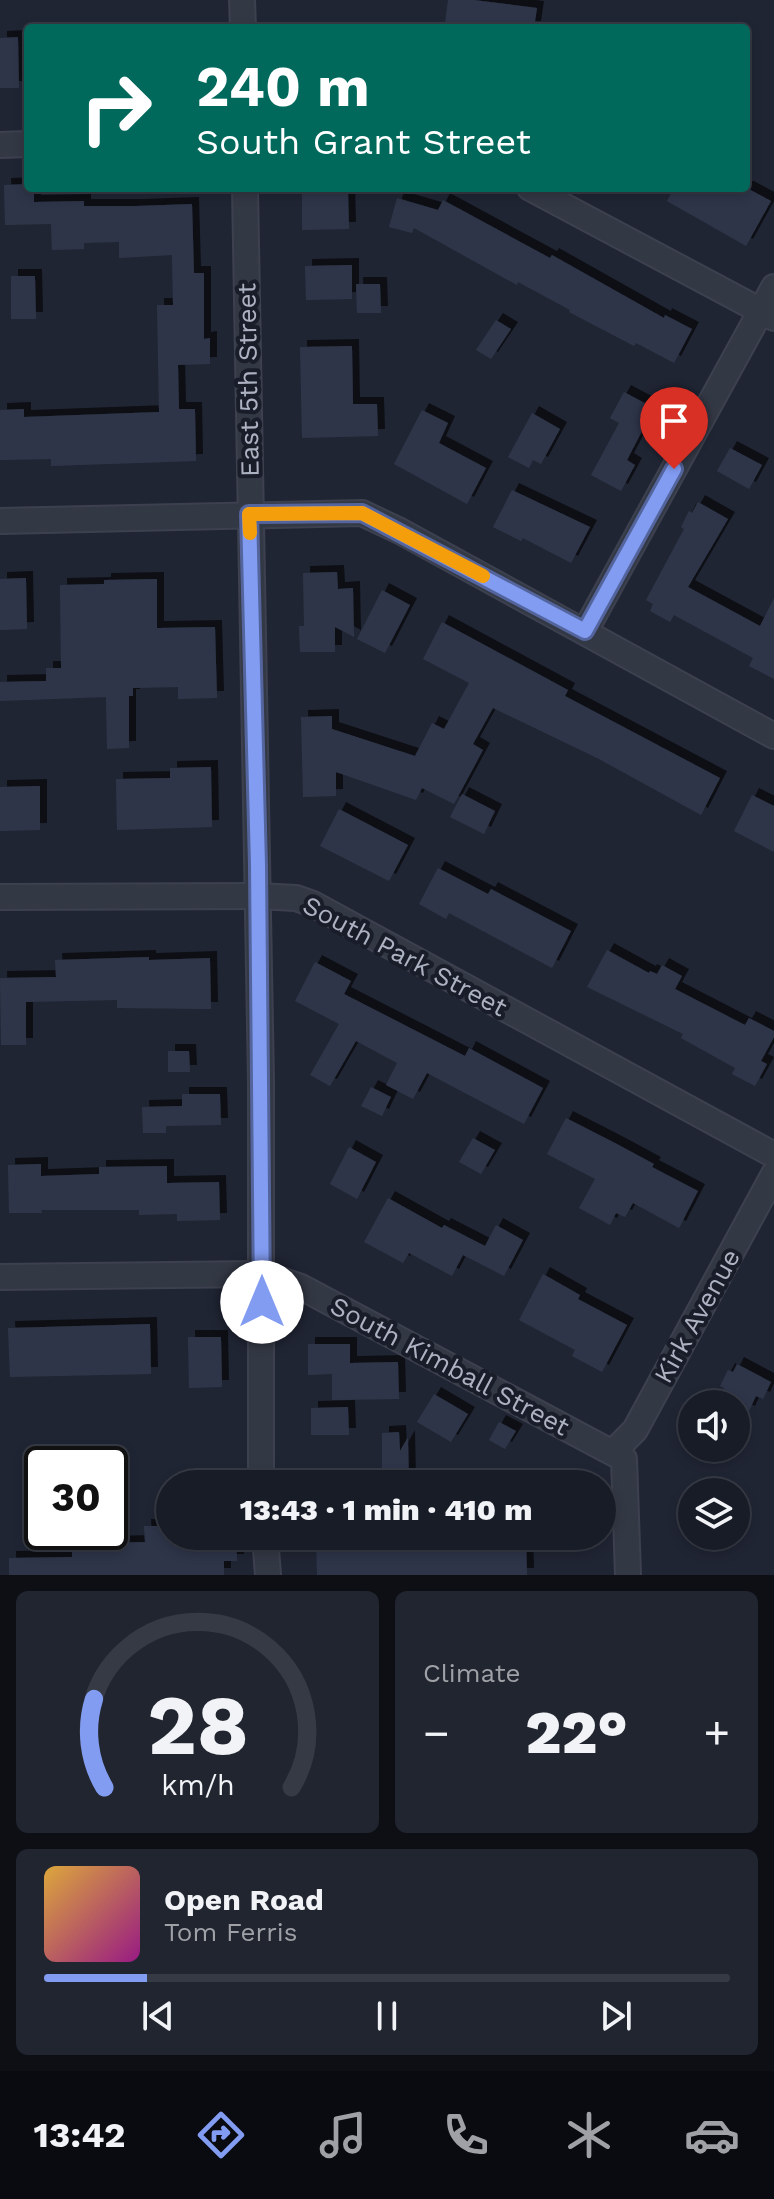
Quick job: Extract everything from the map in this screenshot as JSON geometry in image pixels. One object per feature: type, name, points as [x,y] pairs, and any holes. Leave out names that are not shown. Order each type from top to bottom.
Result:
[{"type":"street","points":[[242,0],[243,24]]},
{"type":"street","points":[[0,145],[24,144]]},
{"type":"street","name":"East 5th Street","points":[[245,192],[263,1274],[261,1470]]},
{"type":"street","points":[[538,192],[768,314]]},
{"type":"street","points":[[585,631],[768,314],[774,287]]},
{"type":"street","points":[[0,521],[362,513],[774,736]]},
{"type":"street","name":"South Park Street","points":[[0,897],[296,898],[313,904],[774,1155]]},
{"type":"street","name":"Kirk Avenue","points":[[613,1452],[635,1430],[774,1174]]},
{"type":"street","name":"South Kimball Street","points":[[0,1277],[263,1274],[301,1287],[613,1452]]},
{"type":"street","points":[[613,1452],[624,1459],[628,1575]]},
{"type":"street","points":[[266,1550],[268,1575]]},
{"type":"building","points":[[448,0],[537,8],[535,24],[445,23]]},
{"type":"building","points":[[18,37],[19,88],[0,88],[0,38]]},
{"type":"building","points":[[24,184],[24,192],[34,192],[34,202],[84,201],[84,206],[192,204],[194,273],[204,273],[204,339],[210,338],[210,364],[178,365],[179,409],[195,409],[196,461],[51,466],[51,459],[0,460],[0,410],[24,409],[24,417],[159,412],[157,305],[173,305],[172,255],[119,258],[119,242],[84,243],[84,249],[52,250],[51,224],[5,225],[4,185]]},
{"type":"building","points":[[750,190],[771,201],[746,246],[667,201],[672,192]]},
{"type":"building","points":[[302,192],[348,192],[349,229],[302,230]]},
{"type":"building","points":[[397,198],[438,210],[443,200],[550,258],[552,255],[664,318],[665,315],[692,329],[674,363],[636,343],[634,346],[414,228],[412,233],[389,227]]},
{"type":"building","points":[[352,265],[352,299],[306,300],[305,266]]},
{"type":"building","points":[[11,276],[35,276],[36,319],[11,319]]},
{"type":"building","points":[[356,284],[380,284],[381,313],[357,313]]},
{"type":"building","points":[[496,320],[511,329],[491,359],[476,350]]},
{"type":"building","points":[[352,346],[353,404],[377,404],[378,436],[302,438],[300,347]]},
{"type":"building","points":[[624,392],[654,408],[627,460],[635,465],[621,491],[591,475],[619,423],[610,418]]},
{"type":"building","points":[[422,410],[448,423],[439,443],[486,468],[467,504],[394,464]]},
{"type":"building","points":[[532,413],[560,429],[541,464],[533,460],[529,468],[508,457]]},
{"type":"building","points":[[730,448],[762,465],[749,489],[717,471]]},
{"type":"building","points":[[512,490],[590,527],[571,563],[523,538],[521,541],[493,527]]},
{"type":"building","points":[[698,502],[728,519],[688,587],[760,626],[774,598],[774,679],[749,666],[753,658],[674,615],[670,622],[650,611],[653,604],[646,600],[684,529],[681,527],[689,511],[692,513]]},
{"type":"building","points":[[337,572],[338,589],[353,588],[354,637],[335,627],[335,652],[300,652],[299,626],[304,626],[303,573]]},
{"type":"building","points":[[26,578],[27,629],[0,630],[0,579]]},
{"type":"building","points":[[157,579],[157,628],[215,627],[217,698],[178,699],[178,687],[133,688],[133,696],[129,696],[129,748],[107,749],[106,697],[0,701],[0,682],[46,681],[46,668],[61,668],[60,585]]},
{"type":"building","points":[[382,590],[410,605],[385,653],[357,639]]},
{"type":"building","points":[[442,622],[568,690],[565,696],[720,778],[701,815],[599,759],[493,708],[473,744],[483,750],[454,804],[422,788],[416,800],[336,772],[336,796],[303,797],[301,717],[332,716],[332,729],[415,756],[432,723],[444,729],[469,683],[423,659]]},
{"type":"building","points":[[211,767],[212,827],[117,830],[116,779],[170,778],[170,768]]},
{"type":"building","points":[[40,786],[40,830],[0,831],[0,787]]},
{"type":"building","points":[[462,794],[495,811],[484,834],[450,817]]},
{"type":"building","points":[[752,795],[774,806],[774,852],[734,831]]},
{"type":"building","points":[[339,809],[408,845],[389,881],[320,846]]},
{"type":"building","points":[[438,868],[488,894],[491,889],[571,931],[552,968],[449,913],[446,919],[419,904]]},
{"type":"building","points":[[607,950],[649,973],[657,974],[662,965],[682,976],[675,989],[745,1025],[749,1018],[774,1031],[761,1061],[767,1064],[755,1086],[732,1074],[735,1068],[681,1038],[683,1034],[587,987]]},
{"type":"building","points":[[149,957],[149,960],[210,958],[211,1009],[117,1008],[117,1000],[26,1002],[26,1045],[1,1045],[0,978],[56,977],[55,960]]},
{"type":"building","points":[[315,962],[351,981],[344,994],[465,1056],[469,1048],[543,1088],[524,1124],[427,1073],[413,1099],[386,1085],[397,1063],[356,1041],[330,1086],[310,1075],[339,1024],[295,1001]]},
{"type":"building","points":[[168,1051],[189,1051],[190,1072],[168,1072]]},
{"type":"building","points":[[371,1087],[391,1097],[382,1116],[361,1106]]},
{"type":"building","points":[[182,1094],[220,1094],[221,1125],[166,1126],[166,1133],[143,1133],[142,1107],[182,1106]]},
{"type":"building","points":[[566,1118],[698,1191],[679,1228],[633,1203],[625,1217],[616,1213],[610,1225],[579,1208],[595,1179],[547,1154]]},
{"type":"building","points":[[473,1138],[495,1150],[481,1174],[459,1162]]},
{"type":"building","points":[[349,1147],[376,1162],[357,1199],[330,1184]]},
{"type":"building","points":[[41,1164],[41,1176],[99,1174],[99,1167],[167,1166],[167,1183],[219,1182],[220,1220],[177,1221],[177,1214],[139,1215],[139,1210],[9,1213],[8,1165]]},
{"type":"building","points":[[388,1198],[442,1228],[444,1225],[485,1246],[496,1225],[523,1240],[504,1276],[463,1255],[452,1276],[409,1253],[403,1263],[364,1242]]},
{"type":"building","points":[[543,1274],[580,1295],[578,1299],[627,1325],[602,1372],[572,1356],[575,1350],[519,1320]]},
{"type":"building","points":[[150,1324],[151,1374],[10,1377],[8,1328]]},
{"type":"building","points":[[188,1337],[221,1337],[222,1387],[189,1388]]},
{"type":"building","points":[[308,1344],[350,1344],[350,1363],[398,1362],[399,1399],[332,1400],[332,1374],[308,1375]]},
{"type":"building","points":[[737,1364],[771,1382],[763,1399],[756,1396],[750,1409],[750,1390],[723,1390],[720,1386],[728,1370],[733,1372]]},
{"type":"building","points":[[434,1394],[468,1414],[451,1442],[417,1422]]},
{"type":"building","points":[[348,1407],[349,1435],[311,1435],[311,1408]]},
{"type":"building","points":[[499,1422],[516,1431],[505,1449],[489,1440]]},
{"type":"building","points":[[399,1432],[400,1451],[408,1437],[409,1470],[382,1470],[382,1433]]},
{"type":"building","points":[[144,1526],[156,1526],[156,1550],[237,1550],[237,1561],[224,1561],[224,1575],[9,1575],[9,1558],[72,1557],[72,1552],[128,1550],[128,1542],[145,1542]]},
{"type":"building","points":[[316,1550],[526,1550],[527,1575],[317,1575]]},
{"type":"slow traffic","points":[[250,533],[249,514],[362,513],[483,576]]},
{"type":"route","points":[[262,1302],[255,671],[249,514],[362,513],[585,631],[674,469]]}]
